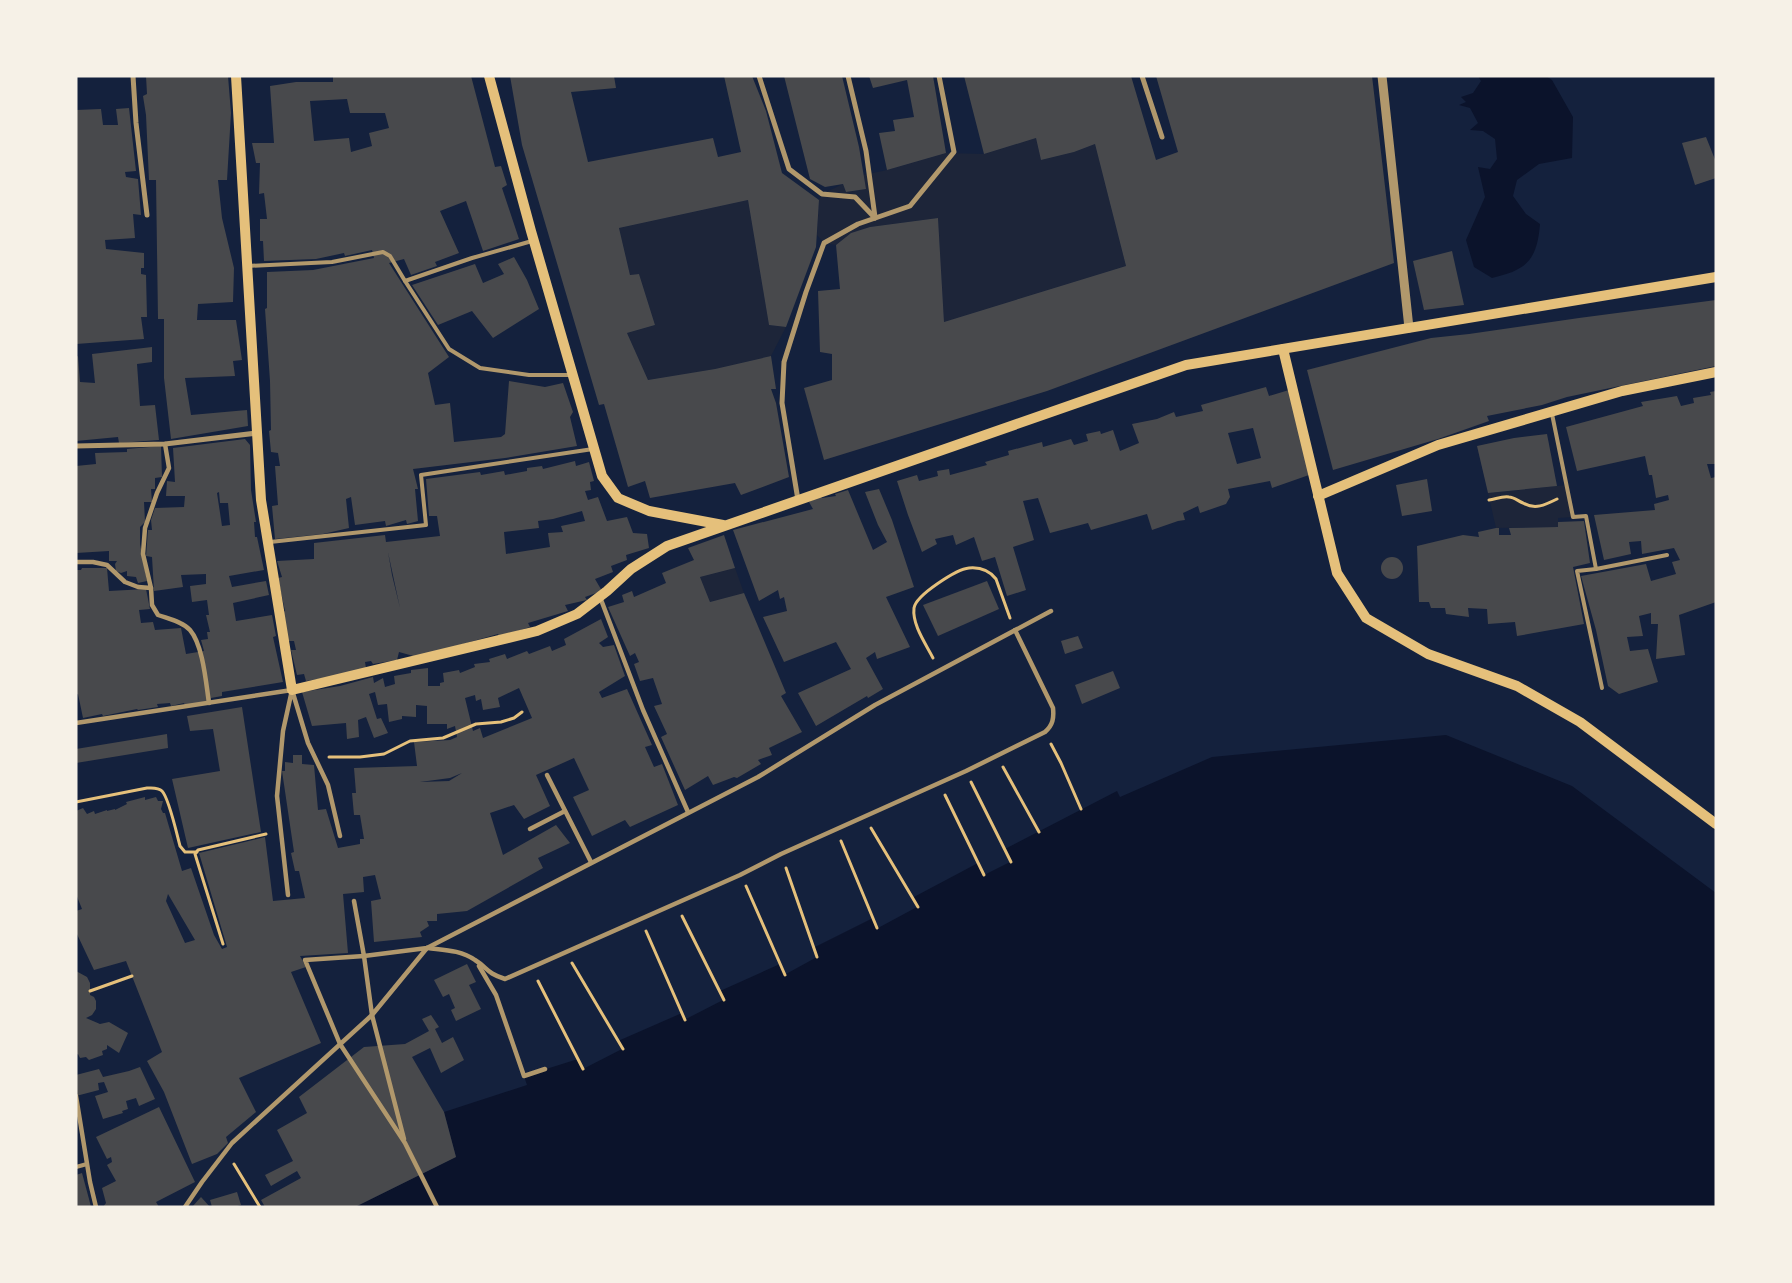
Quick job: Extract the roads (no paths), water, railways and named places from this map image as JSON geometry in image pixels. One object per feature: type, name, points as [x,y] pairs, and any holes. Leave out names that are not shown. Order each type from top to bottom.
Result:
[{"type":"main road","points":[[236,76],[261,500],[292,690],[537,631],[577,614],[600,597],[631,568],[667,546],[1186,365],[1716,276]]},
{"type":"main road","points":[[489,76],[602,476],[618,498],[649,511],[725,526]]},
{"type":"main road","points":[[1283,349],[1338,573],[1366,618],[1428,654],[1517,686],[1580,722],[1716,824]]},
{"type":"main road","points":[[1318,496],[1438,445],[1622,391],[1716,372]]},
{"type":"street","points":[[133,76],[136,123],[147,215]]},
{"type":"street","points":[[759,76],[789,169],[822,194],[855,197],[875,218]]},
{"type":"street","points":[[848,76],[866,151],[875,218]]},
{"type":"street","points":[[798,500],[782,403],[784,362],[806,292],[824,242],[858,224],[910,206],[954,152],[939,76]]},
{"type":"street","points":[[1142,76],[1162,137]]},
{"type":"street","points":[[1382,76],[1410,328]]},
{"type":"street","points":[[76,446],[166,444],[258,433]]},
{"type":"street","points":[[166,444],[169,468],[157,493],[146,528],[143,554],[151,588],[152,605],[158,616],[181,623],[191,630],[199,646],[209,702]]},
{"type":"street","points":[[77,562],[93,562],[107,565],[125,582],[138,587],[151,588]]},
{"type":"street","points":[[600,597],[643,710],[688,812]]},
{"type":"street","points":[[185,1207],[232,1143],[372,1015],[427,948],[758,777],[875,705],[1051,611]]},
{"type":"street","points":[[437,1207],[405,1143],[340,1044],[305,960],[364,956],[427,948],[458,952],[476,960],[492,975],[505,979],[740,875],[781,854],[966,771],[1044,732],[1050,727],[1054,719],[1053,708],[1015,630]]},
{"type":"street","points":[[76,723],[292,690]]},
{"type":"street","points":[[292,690],[308,743],[328,785],[340,836]]},
{"type":"street","points":[[288,895],[277,796],[283,731],[292,690]]},
{"type":"street","points":[[547,775],[591,862]]},
{"type":"street","points":[[530,829],[565,811]]},
{"type":"street","points":[[354,901],[372,1015],[405,1143]]},
{"type":"street","points":[[476,960],[496,995],[524,1076],[545,1069]]},
{"type":"street","points":[[76,1096],[96,1207]]},
{"type":"lane","points":[[405,281],[534,240]]},
{"type":"lane","points":[[247,266],[332,262],[383,252],[390,256],[449,350],[480,368],[529,375],[573,374]]},
{"type":"lane","points":[[1552,411],[1573,517],[1586,516],[1596,569]]},
{"type":"lane","points":[[268,542],[426,525],[421,475],[595,449]]},
{"type":"lane","points":[[1602,688],[1577,571],[1667,555]]},
{"type":"lane","points":[[76,1167],[87,1164]]}]
